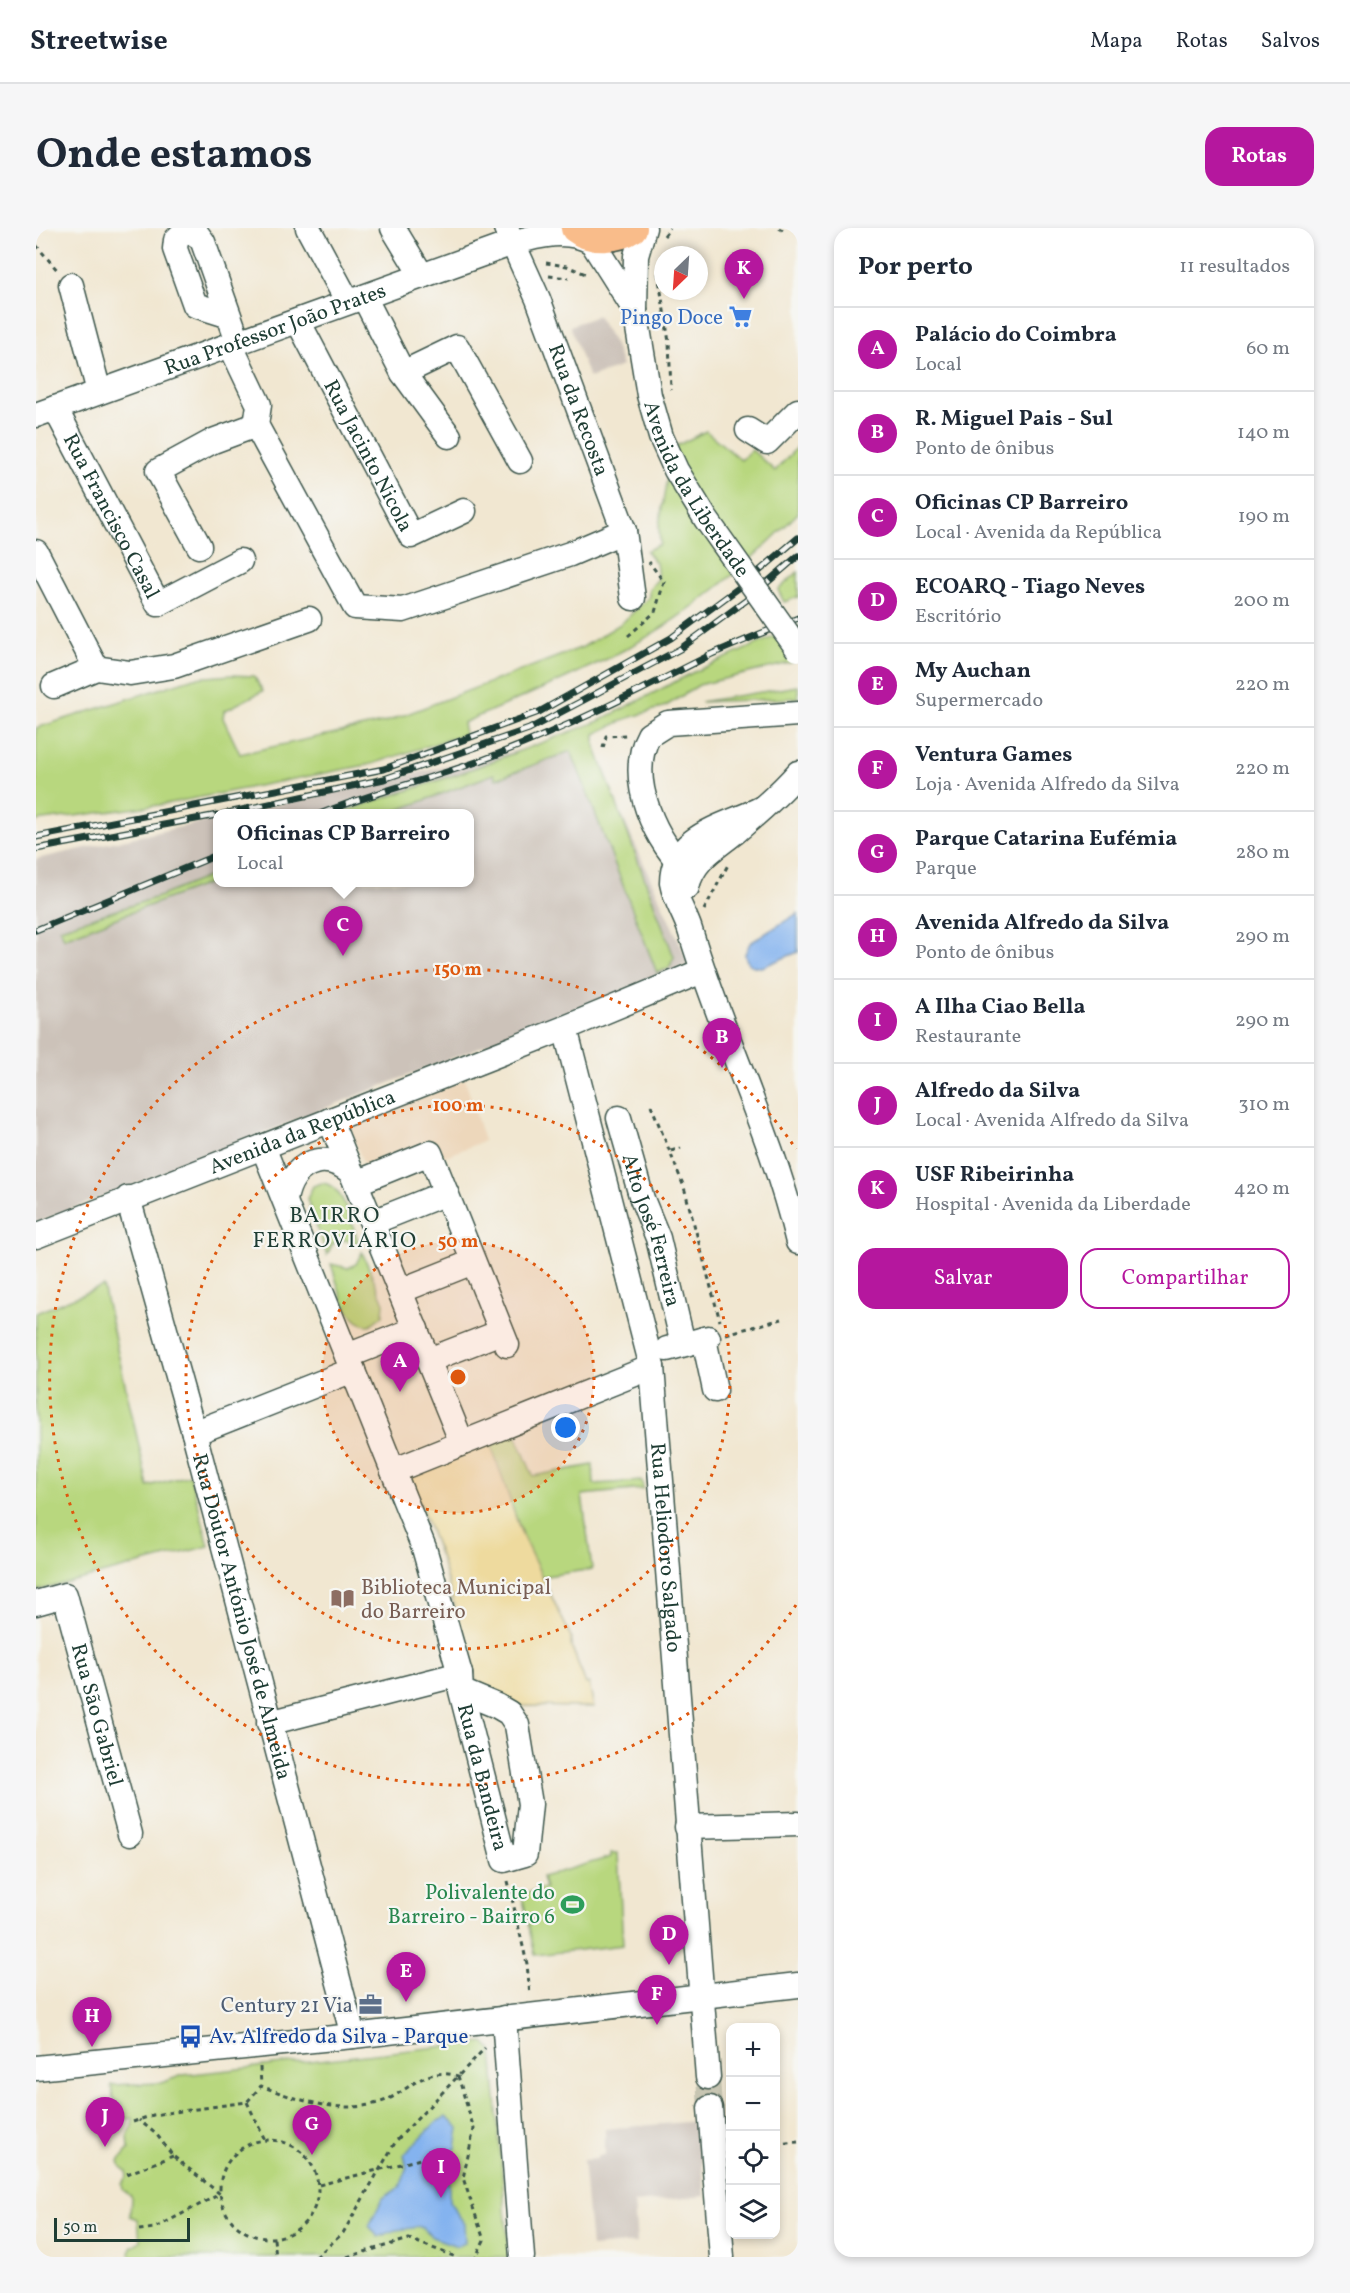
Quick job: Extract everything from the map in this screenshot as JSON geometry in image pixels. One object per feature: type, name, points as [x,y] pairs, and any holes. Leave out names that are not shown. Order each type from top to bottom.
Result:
[{"type":"main road","points":[[579,230],[611,236],[632,228]]},
{"type":"street","points":[[308,228],[403,373],[449,436]]},
{"type":"street","points":[[393,228],[422,276]]},
{"type":"street","name":"Rua Professor João Prates","points":[[46,412],[422,276],[514,233],[579,230]]},
{"type":"street","name":"Avenida da Liberdade","points":[[579,230],[602,254],[636,316]]},
{"type":"street","name":"Rua da Recosta","points":[[514,233],[525,272],[624,531],[633,598]]},
{"type":"street","name":"Avenida da Liberdade","points":[[652,235],[636,256],[636,316],[649,395],[661,437],[676,471],[706,519],[798,649]]},
{"type":"street","points":[[71,285],[99,392]]},
{"type":"street","points":[[227,315],[234,343],[259,405],[256,425],[355,607],[403,610],[570,554],[624,531]]},
{"type":"street","name":"Rua Jacinto Nicola","points":[[298,321],[411,536],[464,511]]},
{"type":"street","points":[[403,373],[457,347],[520,461]]},
{"type":"street","points":[[748,430],[767,442],[798,411]]},
{"type":"street","name":"Rua Francisco Casal","points":[[46,412],[158,604],[240,561]]},
{"type":"street","points":[[199,546],[158,471],[213,441],[256,425]]},
{"type":"street","points":[[36,552],[96,668]]},
{"type":"street","points":[[54,686],[96,668],[130,673],[174,666],[309,619]]},
{"type":"street","points":[[798,714],[668,723],[649,735],[643,745],[641,757],[646,803],[661,840],[684,868],[686,893],[702,971],[763,1124],[787,1197],[798,1242]]},
{"type":"street","points":[[684,868],[702,858],[784,790],[798,773]]},
{"type":"street","name":"Avenida da República","points":[[36,1236],[565,1028],[702,971]]},
{"type":"street","name":"Rua Heliodoro Salgado","points":[[565,1028],[651,1360],[708,2077]]},
{"type":"street","name":"Alto José Ferreira","points":[[619,1118],[642,1199],[715,1390]]},
{"type":"street","points":[[330,1120],[462,1443]]},
{"type":"street","name":"Rua da Bandeira","points":[[263,1147],[424,1548],[460,1682],[504,1860],[525,1854],[530,1804],[517,1725],[509,1713],[460,1682],[269,1723]]},
{"type":"street","points":[[354,1178],[430,1153],[504,1338],[429,1360]]},
{"type":"street","points":[[285,1200],[291,1179],[309,1162],[332,1161],[354,1178]]},
{"type":"street","points":[[372,1222],[446,1193]]},
{"type":"street","name":"Rua Doutor António José de Almeida","points":[[128,1198],[194,1433],[353,2036]]},
{"type":"street","points":[[400,1291],[473,1262]]},
{"type":"street","points":[[194,1433],[350,1363],[416,1329]]},
{"type":"street","points":[[393,1472],[698,1341]]},
{"type":"street","name":"Rua São Gabriel","points":[[36,1603],[65,1595],[130,1834]]},
{"type":"street","points":[[687,1827],[798,1824]]},
{"type":"street","points":[[36,2068],[353,2036],[798,1985]]},
{"type":"street","points":[[504,2018],[522,2257]]},
{"type":"street","points":[[710,2108],[722,2257]]},
{"type":"path","points":[[652,235],[670,228]]},
{"type":"path","points":[[779,228],[786,232]]},
{"type":"path","points":[[36,245],[71,285]]},
{"type":"path","points":[[525,272],[542,263],[567,266],[592,277]]},
{"type":"path","points":[[662,300],[669,342],[671,390]]},
{"type":"path","points":[[603,748],[606,736],[649,735]]},
{"type":"path","points":[[693,922],[734,853]]},
{"type":"path","points":[[651,1105],[671,1151],[698,1232],[724,1334],[782,1319]]},
{"type":"path","points":[[671,1151],[681,1148]]},
{"type":"path","points":[[504,1860],[527,1964],[532,2015]]},
{"type":"path","points":[[316,2257],[343,2233],[396,2141],[488,2046]]},
{"type":"path","points":[[133,2122],[153,2115],[247,2102],[261,2086],[260,2067]]},
{"type":"path","points":[[261,2086],[294,2098],[345,2108],[380,2102],[417,2080],[442,2071],[458,2076]]},
{"type":"path","points":[[458,2076],[474,2129],[463,2178],[484,2240],[476,2257]]},
{"type":"path","points":[[247,2102],[265,2140]]},
{"type":"path","points":[[139,2120],[157,2135],[173,2156],[220,2194]]},
{"type":"path","points":[[265,2140],[280,2141],[295,2147],[307,2157],[315,2170],[319,2185],[318,2200],[312,2215],[289,2235],[274,2239],[244,2232],[232,2222],[224,2209],[220,2194],[221,2178],[227,2164],[237,2152],[250,2144],[265,2140]]},
{"type":"path","points":[[780,2144],[798,2142]]},
{"type":"path","points":[[127,2174],[173,2156]]},
{"type":"path","points":[[319,2185],[428,2157],[430,2166]]},
{"type":"path","points":[[139,2230],[155,2228],[220,2194]]},
{"type":"path","points":[[274,2239],[276,2257]]},
{"type":"path","points":[[347,2257],[410,2239],[456,2257]]},
{"type":"shaded area","points":[[597,316],[614,343],[622,366],[589,378],[570,326]]},
{"type":"shaded area","points":[[586,735],[689,964],[36,1223],[36,859],[213,820],[213,887],[474,887],[474,809],[258,809]]},
{"type":"shaded area","points":[[465,1079],[484,1141],[448,1155],[367,1173],[350,1129],[361,1124],[360,1121]]},
{"type":"shaded area","points":[[698,2121],[705,2196],[634,2203],[637,2243],[591,2247],[583,2160],[598,2159],[598,2155],[605,2155],[605,2129]]},
{"type":"green space","points":[[706,431],[741,460],[752,450],[775,471],[798,446],[798,513],[759,552],[696,605],[626,649],[545,688],[463,723],[465,734],[372,764],[160,805],[36,821],[36,728],[194,678],[254,676],[263,691],[224,711],[223,718],[240,754],[386,722],[583,647],[622,623],[649,597],[649,589],[658,579],[656,563],[646,551],[660,544],[659,526],[672,448]]},
{"type":"green space","points":[[798,572],[798,597],[784,602],[778,590]]},
{"type":"green space","points":[[798,626],[798,661],[699,685],[666,706],[626,719],[595,734],[595,746],[674,957],[669,968],[657,973],[571,751],[496,779],[494,774],[402,809],[351,809],[461,773],[599,721],[692,673]]},
{"type":"green space","points":[[798,686],[798,698],[700,702]]},
{"type":"green space","points":[[213,875],[213,882],[64,938],[60,928],[161,896]]},
{"type":"green space","points":[[322,1183],[330,1185],[341,1198],[359,1243],[339,1239],[332,1245],[327,1255],[307,1199],[313,1186]]},
{"type":"green space","points":[[362,1252],[384,1303],[383,1315],[370,1325],[354,1319],[344,1302],[331,1264],[348,1268],[356,1264]]},
{"type":"green space","points":[[103,1286],[148,1486],[190,1475],[209,1546],[36,1591],[36,1313]]},
{"type":"green space","points":[[514,1430],[533,1476],[593,1465],[594,1484],[642,1481],[643,1489],[582,1495],[592,1569],[540,1577],[522,1535],[489,1440]]},
{"type":"green space","name":"Polivalente do Barreiro - Bairro 6","points":[[611,1853],[618,1853],[623,1945],[535,1955],[522,1895],[545,1888],[542,1877],[611,1857]]},
{"type":"green space","points":[[484,2042],[492,2050],[509,2257],[134,2257],[130,2254],[131,2247],[140,2241],[138,2219],[130,2216],[131,2196],[123,2190],[122,2184],[127,2177],[126,2171],[121,2167],[119,2161],[129,2149],[128,2135],[133,2127],[133,2118],[126,2119],[122,2115],[121,2105],[113,2098],[111,2085],[161,2083],[183,2075]]},
{"type":"sand","points":[[489,1440],[522,1535],[571,1637],[571,1645],[586,1684],[589,1683],[594,1707],[515,1706],[480,1689],[477,1684],[440,1556],[409,1476]]},
{"type":"water","points":[[798,913],[798,952],[762,967],[748,963],[745,954],[750,943]]},
{"type":"water","points":[[446,2117],[459,2128],[456,2148],[445,2161],[441,2174],[449,2184],[449,2201],[464,2223],[465,2243],[457,2246],[432,2237],[421,2227],[396,2230],[378,2237],[369,2226],[383,2198],[400,2187],[407,2169],[404,2155],[436,2122]]},
{"type":"tunnel","points":[[708,2077],[710,2108]]},
{"type":"railway","points":[[36,837],[384,769],[539,712],[671,638],[744,584],[798,538]]},
{"type":"railway","points":[[246,809],[384,779],[529,729],[680,649],[748,599],[798,556]]},
{"type":"railway","points":[[707,656],[798,618]]},
{"type":"railway","points":[[334,809],[465,766],[515,747],[601,709],[714,653]]},
{"type":"railway","points":[[36,849],[213,816]]},
{"type":"railway","points":[[36,930],[213,857]]},
{"type":"place","name":"USF Ribeirinha","points":[[744,299]]},
{"type":"place","name":"Pingo Doce","points":[[741,317]]},
{"type":"place","name":"Oficinas CP Barreiro","points":[[343,956]]},
{"type":"place","name":"R. Miguel Pais - Sul","points":[[722,1068]]},
{"type":"place","name":"Palácio do Coimbra","points":[[400,1392]]},
{"type":"place","name":"Biblioteca Municipal do Barreiro","points":[[343,1599]]},
{"type":"place","name":"Polivalente do Barreiro - Bairro 6","points":[[573,1904]]},
{"type":"place","name":"ECOARQ - Tiago Neves","points":[[669,1965]]},
{"type":"place","name":"My Auchan","points":[[406,2002]]},
{"type":"place","name":"Century 21 Via","points":[[371,2005]]},
{"type":"place","name":"Ventura Games","points":[[657,2025]]},
{"type":"place","name":"Av. Alfredo da Silva - Parque","points":[[191,2036]]},
{"type":"place","name":"Avenida Alfredo da Silva","points":[[92,2047]]},
{"type":"place","name":"Alfredo da Silva","points":[[105,2147]]},
{"type":"place","name":"Parque Catarina Eufémia","points":[[312,2155]]},
{"type":"place","name":"A Ilha Ciao Bella","points":[[441,2198]]},
{"type":"district","name":"BAIRRO FERROVIÁRIO","points":[[335,1226]]}]
